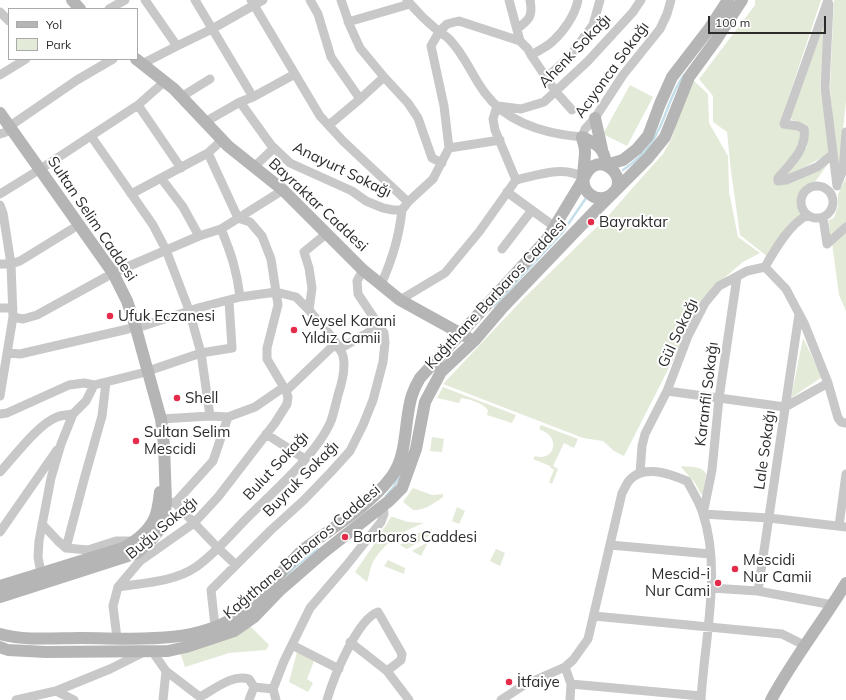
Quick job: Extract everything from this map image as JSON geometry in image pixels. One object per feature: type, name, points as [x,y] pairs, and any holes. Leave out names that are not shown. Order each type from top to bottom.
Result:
[{"type":"main road","points":[[72,0],[79,8]]},
{"type":"main road","points":[[584,178],[590,168],[601,164],[606,165],[623,160],[637,149],[648,136],[672,77],[709,29],[728,0]]},
{"type":"main road","name":"Kağıthane Barbaros Caddesi","points":[[0,647],[8,650],[46,652],[168,651],[234,632],[254,617],[279,591],[324,552],[383,506],[402,488],[416,448],[425,402],[442,372],[474,341],[503,307],[648,158],[665,137],[689,77],[716,40],[742,0]]},
{"type":"main road","name":"Bayraktar Caddesi","points":[[139,62],[181,97],[222,140],[283,190],[363,270],[381,285],[400,300],[474,341]]},
{"type":"main road","name":"Sultan Selim Caddesi","points":[[0,113],[4,129],[37,171],[109,275],[131,327],[158,419],[171,502],[160,529],[152,540],[137,553],[0,597]]},
{"type":"main road","points":[[582,137],[585,150],[585,188],[592,196],[603,198],[612,194],[618,184],[615,173],[606,165],[606,156],[602,149],[596,118]]},
{"type":"main road","points":[[582,137],[602,149]]},
{"type":"main road","name":"Kağıthane Barbaros Caddesi","points":[[0,634],[11,637],[47,638],[157,638],[177,636],[215,626],[235,617],[250,605],[302,551],[372,498],[393,475],[403,452],[412,395],[420,378],[547,239],[584,178]]},
{"type":"main road","name":"Sultan Selim Caddesi","points":[[0,586],[123,548],[136,541],[147,530],[155,517],[160,491],[158,419]]},
{"type":"main road","points":[[771,700],[804,645],[833,605],[846,583]]},
{"type":"main road","points":[[46,652],[47,638]]},
{"type":"main road","points":[[117,638],[125,651]]},
{"type":"street","points":[[145,0],[177,46]]},
{"type":"street","points":[[195,0],[253,97]]},
{"type":"street","points":[[139,62],[212,29],[252,3],[263,0]]},
{"type":"street","points":[[310,0],[318,14],[331,58],[360,99]]},
{"type":"street","points":[[341,0],[348,22],[360,48],[408,103],[418,118],[432,158],[442,163]]},
{"type":"street","points":[[509,0],[520,41]]},
{"type":"street","points":[[517,29],[527,21],[532,13],[530,0]]},
{"type":"street","points":[[531,55],[552,42],[563,32],[578,0]]},
{"type":"street","points":[[546,78],[570,56],[593,25],[600,0]]},
{"type":"street","name":"Ahenk Sokağı","points":[[497,106],[521,109],[544,102],[588,61],[633,12],[641,0]]},
{"type":"street","name":"Acıyonca Sokağı","points":[[409,2],[419,14],[449,39],[469,65],[484,92],[497,106],[523,124],[548,131],[582,137],[585,129],[596,118],[623,75],[660,29],[667,14],[671,0]]},
{"type":"street","points":[[828,0],[784,124],[798,126],[804,129],[804,141],[802,148],[778,178],[778,181],[786,180],[811,170],[833,154]]},
{"type":"street","points":[[828,0],[825,88],[837,186]]},
{"type":"street","points":[[348,22],[409,2]]},
{"type":"street","points":[[252,3],[320,116],[343,141],[408,202]]},
{"type":"street","points":[[0,12],[8,20]]},
{"type":"street","points":[[500,140],[449,148],[444,106],[431,46],[439,32],[447,24],[458,21],[520,41],[528,49],[556,92],[572,110]]},
{"type":"street","points":[[0,75],[24,60]]},
{"type":"street","points":[[4,129],[77,80],[110,60]]},
{"type":"street","points":[[205,122],[295,74]]},
{"type":"street","points":[[329,125],[384,77]]},
{"type":"street","points":[[181,97],[210,79]]},
{"type":"street","points":[[0,194],[138,105],[164,82]]},
{"type":"street","name":"Anayurt Sokağı","points":[[240,102],[274,148],[290,163],[352,191],[383,208],[402,210],[408,202],[433,179],[449,148]]},
{"type":"street","points":[[138,105],[182,168]]},
{"type":"street","points":[[497,106],[493,119],[495,130],[516,180]]},
{"type":"street","points":[[831,194],[837,186],[843,170],[846,132]]},
{"type":"street","points":[[91,136],[153,225],[166,250],[189,310],[201,352],[210,416]]},
{"type":"street","points":[[131,194],[208,154],[222,140]]},
{"type":"street","points":[[254,167],[274,148]]},
{"type":"street","points":[[208,154],[238,218],[250,222],[262,236],[271,259],[278,305],[267,348],[267,359],[285,389]]},
{"type":"street","points":[[400,300],[445,273],[479,232],[516,180],[565,171],[577,173],[584,178]]},
{"type":"street","points":[[161,178],[183,207],[198,236]]},
{"type":"street","points":[[819,186],[828,190],[831,194],[833,203],[832,208],[827,215],[817,218],[808,215],[804,211],[802,201],[805,192],[819,186]]},
{"type":"street","points":[[0,308],[23,318],[37,315],[109,275],[198,236],[221,229],[283,190]]},
{"type":"street","points":[[507,192],[555,227]]},
{"type":"street","points":[[0,205],[3,213],[11,264],[13,313],[8,353],[0,396]]},
{"type":"street","points":[[381,285],[394,254],[398,240],[402,210]]},
{"type":"street","points":[[502,249],[532,210]]},
{"type":"street","points":[[808,215],[802,217],[790,229],[765,267],[786,289],[799,314],[828,383],[838,418],[841,422],[845,423],[846,413]]},
{"type":"street","points":[[822,217],[828,244],[846,227]]},
{"type":"street","points":[[0,264],[11,264],[20,261],[75,226]]},
{"type":"street","points":[[221,229],[234,261],[240,298]]},
{"type":"street","points":[[308,310],[312,288],[309,268],[304,252],[326,234]]},
{"type":"street","name":"Gül Sokağı","points":[[640,474],[642,446],[645,434],[667,391],[688,336],[705,303],[719,286],[747,271],[765,267]]},
{"type":"street","name":"Buyruk Sokağı","points":[[215,626],[211,590],[309,494],[350,451],[374,400],[383,362],[384,333],[358,294],[357,282],[363,270]]},
{"type":"street","name":"Karanfil Sokağı","points":[[703,514],[712,470],[719,398],[737,277]]},
{"type":"street","points":[[8,353],[20,354],[131,327],[143,326],[189,310],[240,298],[276,292],[296,297],[338,346]]},
{"type":"street","points":[[0,414],[7,413],[69,386],[84,383],[94,385],[145,372],[201,352],[232,348],[229,301]]},
{"type":"street","name":"Lale Sokağı","points":[[758,591],[799,314]]},
{"type":"street","points":[[158,419],[210,416],[228,417],[255,407],[285,389],[338,346],[380,326]]},
{"type":"street","name":"Bulut Sokağı","points":[[118,587],[161,581],[182,574],[196,567],[218,548],[305,459],[316,446],[331,421],[343,375],[343,356],[338,346]]},
{"type":"street","points":[[66,548],[102,416],[106,382]]},
{"type":"street","points":[[667,391],[785,407],[828,383]]},
{"type":"street","points":[[41,573],[38,549],[52,478],[61,444],[73,414],[86,400],[94,385]]},
{"type":"street","name":"Buğu Sokağı","points":[[118,587],[140,561],[194,523],[218,497],[287,404],[288,397],[285,389]]},
{"type":"street","points":[[0,472],[28,440],[48,422],[57,416],[73,414]]},
{"type":"street","points":[[228,417],[213,461],[171,502],[236,565]]},
{"type":"street","points":[[266,434],[305,459]]},
{"type":"street","points":[[0,532],[61,444]]},
{"type":"street","points":[[501,700],[524,685],[565,667],[573,660],[588,638],[622,493],[628,481],[640,474],[657,471],[673,475],[687,481],[703,514],[710,554],[711,588],[701,698],[572,684]]},
{"type":"street","points":[[703,514],[769,518],[843,526],[846,474]]},
{"type":"street","points":[[276,700],[273,689],[284,661],[310,608],[381,522],[384,514],[383,506]]},
{"type":"street","points":[[42,524],[66,548],[88,550],[116,541],[136,541]]},
{"type":"street","points":[[610,545],[710,554]]},
{"type":"street","points":[[117,638],[113,606],[118,587]]},
{"type":"street","points":[[711,588],[758,591],[833,605]]},
{"type":"street","points":[[327,700],[338,669],[350,642],[372,614],[378,612],[402,654],[401,660],[387,671]]},
{"type":"street","points":[[594,616],[782,634],[804,645]]},
{"type":"street","points":[[350,642],[387,671],[407,699]]},
{"type":"street","points":[[292,645],[338,669]]},
{"type":"street","points":[[16,700],[56,691],[149,651],[166,671],[200,698],[235,678],[242,677],[249,679],[254,687]]},
{"type":"street","points":[[565,667],[572,684],[570,700]]},
{"type":"street","points":[[164,700],[166,671]]},
{"type":"street","points":[[254,687],[273,689]]},
{"type":"street","points":[[249,700],[254,687]]},
{"type":"street","points":[[56,691],[74,700]]},
{"type":"green space","points":[[755,0],[821,0],[780,123],[785,126],[799,129],[801,139],[777,183],[781,185],[817,172],[830,160],[815,182],[803,190],[799,198],[799,205],[803,213],[768,257],[740,235],[727,132],[713,122],[713,96],[699,79],[755,5]]},
{"type":"green space","points":[[834,0],[846,0],[846,101],[838,177],[830,88]]},
{"type":"green space","points":[[825,19],[820,88],[830,153],[783,179],[782,177],[807,147],[807,125],[790,119]]},
{"type":"green space","points":[[693,80],[708,94],[709,123],[728,156],[729,192],[738,237],[760,253],[743,262],[724,278],[701,305],[624,456],[614,451],[603,441],[583,438],[443,384],[523,299],[609,215],[663,154],[672,138],[682,102]]},
{"type":"green space","points":[[630,85],[653,97],[627,146],[603,134]]},
{"type":"green space","points":[[846,178],[846,223],[830,237],[829,220],[834,218],[838,206],[838,194]]},
{"type":"green space","points":[[846,230],[846,311],[839,295],[832,243]]},
{"type":"green space","points":[[803,338],[822,377],[791,398]]},
{"type":"green space","points":[[443,387],[516,415],[512,423],[487,415],[488,410],[479,403],[461,398],[459,403],[437,398]]},
{"type":"green space","points":[[541,425],[578,439],[574,448],[564,443],[553,466],[558,469],[552,484],[549,482],[554,470],[550,466],[533,459],[535,456],[544,457],[548,455],[553,449],[550,436],[539,429]]},
{"type":"green space","points":[[432,437],[444,439],[442,452],[430,451]]},
{"type":"green space","points":[[681,467],[696,467],[704,471],[706,474],[703,494],[701,494],[695,483]]},
{"type":"green space","points":[[413,488],[432,495],[443,494],[443,497],[425,508],[413,510],[403,502]]},
{"type":"green space","points":[[457,507],[465,511],[459,524],[452,521]]},
{"type":"green space","points":[[391,517],[408,522],[424,523],[401,534],[382,550],[372,564],[367,582],[355,572]]},
{"type":"green space","points":[[432,529],[432,534],[407,549],[400,545],[416,534]]},
{"type":"green space","points":[[428,542],[421,556],[412,551]]},
{"type":"green space","points":[[496,549],[505,553],[500,566],[490,561]]},
{"type":"green space","points":[[388,560],[405,568],[404,574],[384,566]]},
{"type":"green space","points":[[250,626],[269,645],[266,650],[229,653],[185,667],[180,652]]},
{"type":"green space","points":[[297,652],[314,661],[307,679],[313,683],[308,692],[289,682]]},
{"type":"waterway","points":[[623,170],[639,158],[652,142],[657,134],[675,91],[684,75]]},
{"type":"waterway","points":[[494,306],[562,233],[586,198]]},
{"type":"waterway","points":[[386,496],[393,488],[402,471]]},
{"type":"waterway","points":[[285,577],[318,549]]},
{"type":"place","name":"Bayraktar","points":[[591,222]]},
{"type":"place","name":"Ufuk Eczanesi","points":[[110,316]]},
{"type":"place","name":"Veysel Karani Yıldız Camii","points":[[294,330]]},
{"type":"place","name":"Shell","points":[[177,398]]},
{"type":"place","name":"Sultan Selim Mescidi","points":[[136,441]]},
{"type":"place","name":"Barbaros Caddesi","points":[[345,537]]},
{"type":"place","name":"Mescidi Nur Camii","points":[[735,569]]},
{"type":"place","name":"Mescid-i Nur Cami","points":[[718,583]]},
{"type":"place","name":"İtfaiye","points":[[509,682]]}]
